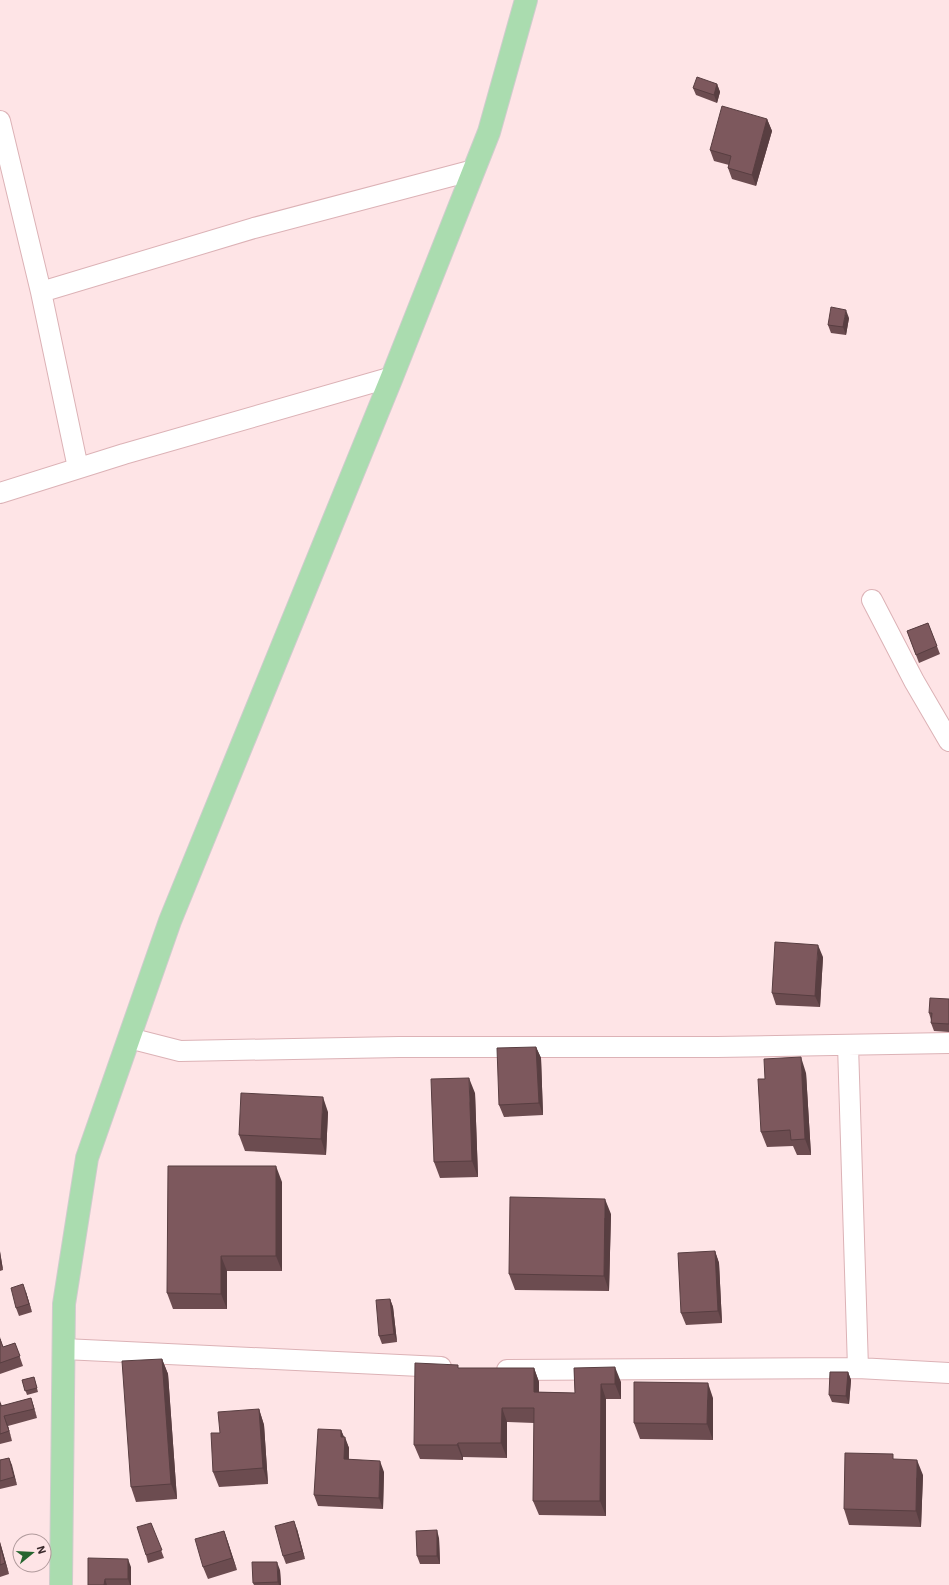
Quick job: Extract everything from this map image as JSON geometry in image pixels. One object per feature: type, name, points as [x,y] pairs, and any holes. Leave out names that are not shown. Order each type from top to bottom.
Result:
[{"type":"main road","points":[[61,1585],[64,1304],[88,1158],[170,921],[392,377],[489,132],[526,0]]},
{"type":"street","points":[[0,121],[41,292],[78,468]]},
{"type":"street","points":[[41,292],[254,228],[474,170]]},
{"type":"street","points":[[0,493],[78,468],[392,377]]},
{"type":"street","points":[[872,600],[914,681],[949,741]]},
{"type":"street","points":[[130,1038],[180,1051],[399,1047],[718,1047],[949,1044]]},
{"type":"street","points":[[848,1045],[858,1368]]},
{"type":"street","points":[[64,1349],[462,1368]]},
{"type":"street","points":[[486,1369],[526,1371],[858,1368],[949,1373]]},
{"type":"building","points":[[697,77],[717,84],[714,95],[693,88]]},
{"type":"building","points":[[722,106],[767,119],[752,175],[728,168],[731,156],[710,150]]},
{"type":"building","points":[[831,307],[846,310],[843,327],[828,325]]},
{"type":"building","points":[[928,623],[937,646],[916,655],[907,631]]},
{"type":"building","points":[[775,942],[818,945],[815,996],[772,993]]},
{"type":"building","points":[[930,998],[949,999],[949,1024],[931,1023],[932,1013],[929,1013]]},
{"type":"building","points":[[536,1047],[539,1103],[499,1105],[497,1048]]},
{"type":"building","points":[[801,1057],[805,1139],[791,1140],[790,1130],[761,1132],[758,1079],[765,1079],[764,1059]]},
{"type":"building","points":[[469,1078],[472,1161],[434,1162],[431,1079]]},
{"type":"building","points":[[241,1093],[323,1097],[321,1139],[239,1135]]},
{"type":"building","points":[[168,1166],[276,1166],[276,1256],[221,1256],[221,1294],[167,1293]]},
{"type":"building","points":[[510,1197],[605,1199],[604,1276],[509,1274]]},
{"type":"building","points":[[715,1251],[718,1311],[681,1313],[678,1253]]},
{"type":"building","points":[[23,1284],[29,1304],[16,1308],[11,1288]]},
{"type":"building","points":[[390,1299],[394,1334],[379,1336],[376,1300]]},
{"type":"building","points":[[0,1339],[3,1347],[15,1343],[20,1356],[0,1363]]},
{"type":"building","points":[[162,1359],[171,1484],[131,1487],[122,1361]]},
{"type":"building","points":[[415,1363],[458,1365],[458,1368],[534,1368],[534,1392],[575,1393],[574,1368],[615,1367],[615,1384],[601,1384],[600,1501],[533,1501],[534,1408],[502,1408],[501,1443],[414,1445]]},
{"type":"building","points":[[830,1372],[848,1372],[846,1396],[829,1395]]},
{"type":"building","points":[[34,1377],[37,1388],[25,1391],[22,1380]]},
{"type":"building","points":[[634,1382],[708,1383],[707,1424],[634,1423]]},
{"type":"building","points":[[31,1398],[34,1409],[4,1416],[9,1431],[0,1434],[0,1403],[1,1406]]},
{"type":"building","points":[[259,1409],[263,1468],[213,1472],[211,1433],[220,1433],[218,1412]]},
{"type":"building","points":[[318,1429],[341,1430],[341,1437],[345,1437],[344,1459],[380,1461],[379,1498],[314,1495]]},
{"type":"building","points":[[845,1453],[893,1454],[893,1459],[917,1460],[916,1511],[844,1509]]},
{"type":"building","points":[[9,1458],[14,1477],[0,1481],[0,1460]]},
{"type":"building","points":[[294,1521],[302,1551],[283,1556],[275,1526]]},
{"type":"building","points":[[151,1523],[162,1550],[146,1555],[137,1527]]},
{"type":"building","points":[[437,1530],[437,1556],[417,1556],[416,1531]]},
{"type":"building","points":[[224,1531],[232,1558],[203,1567],[195,1539]]},
{"type":"building","points":[[0,1545],[5,1563],[0,1565]]},
{"type":"building","points":[[88,1558],[128,1559],[128,1579],[105,1579],[104,1585],[88,1585]]},
{"type":"building","points":[[252,1562],[277,1562],[278,1582],[253,1583]]}]
